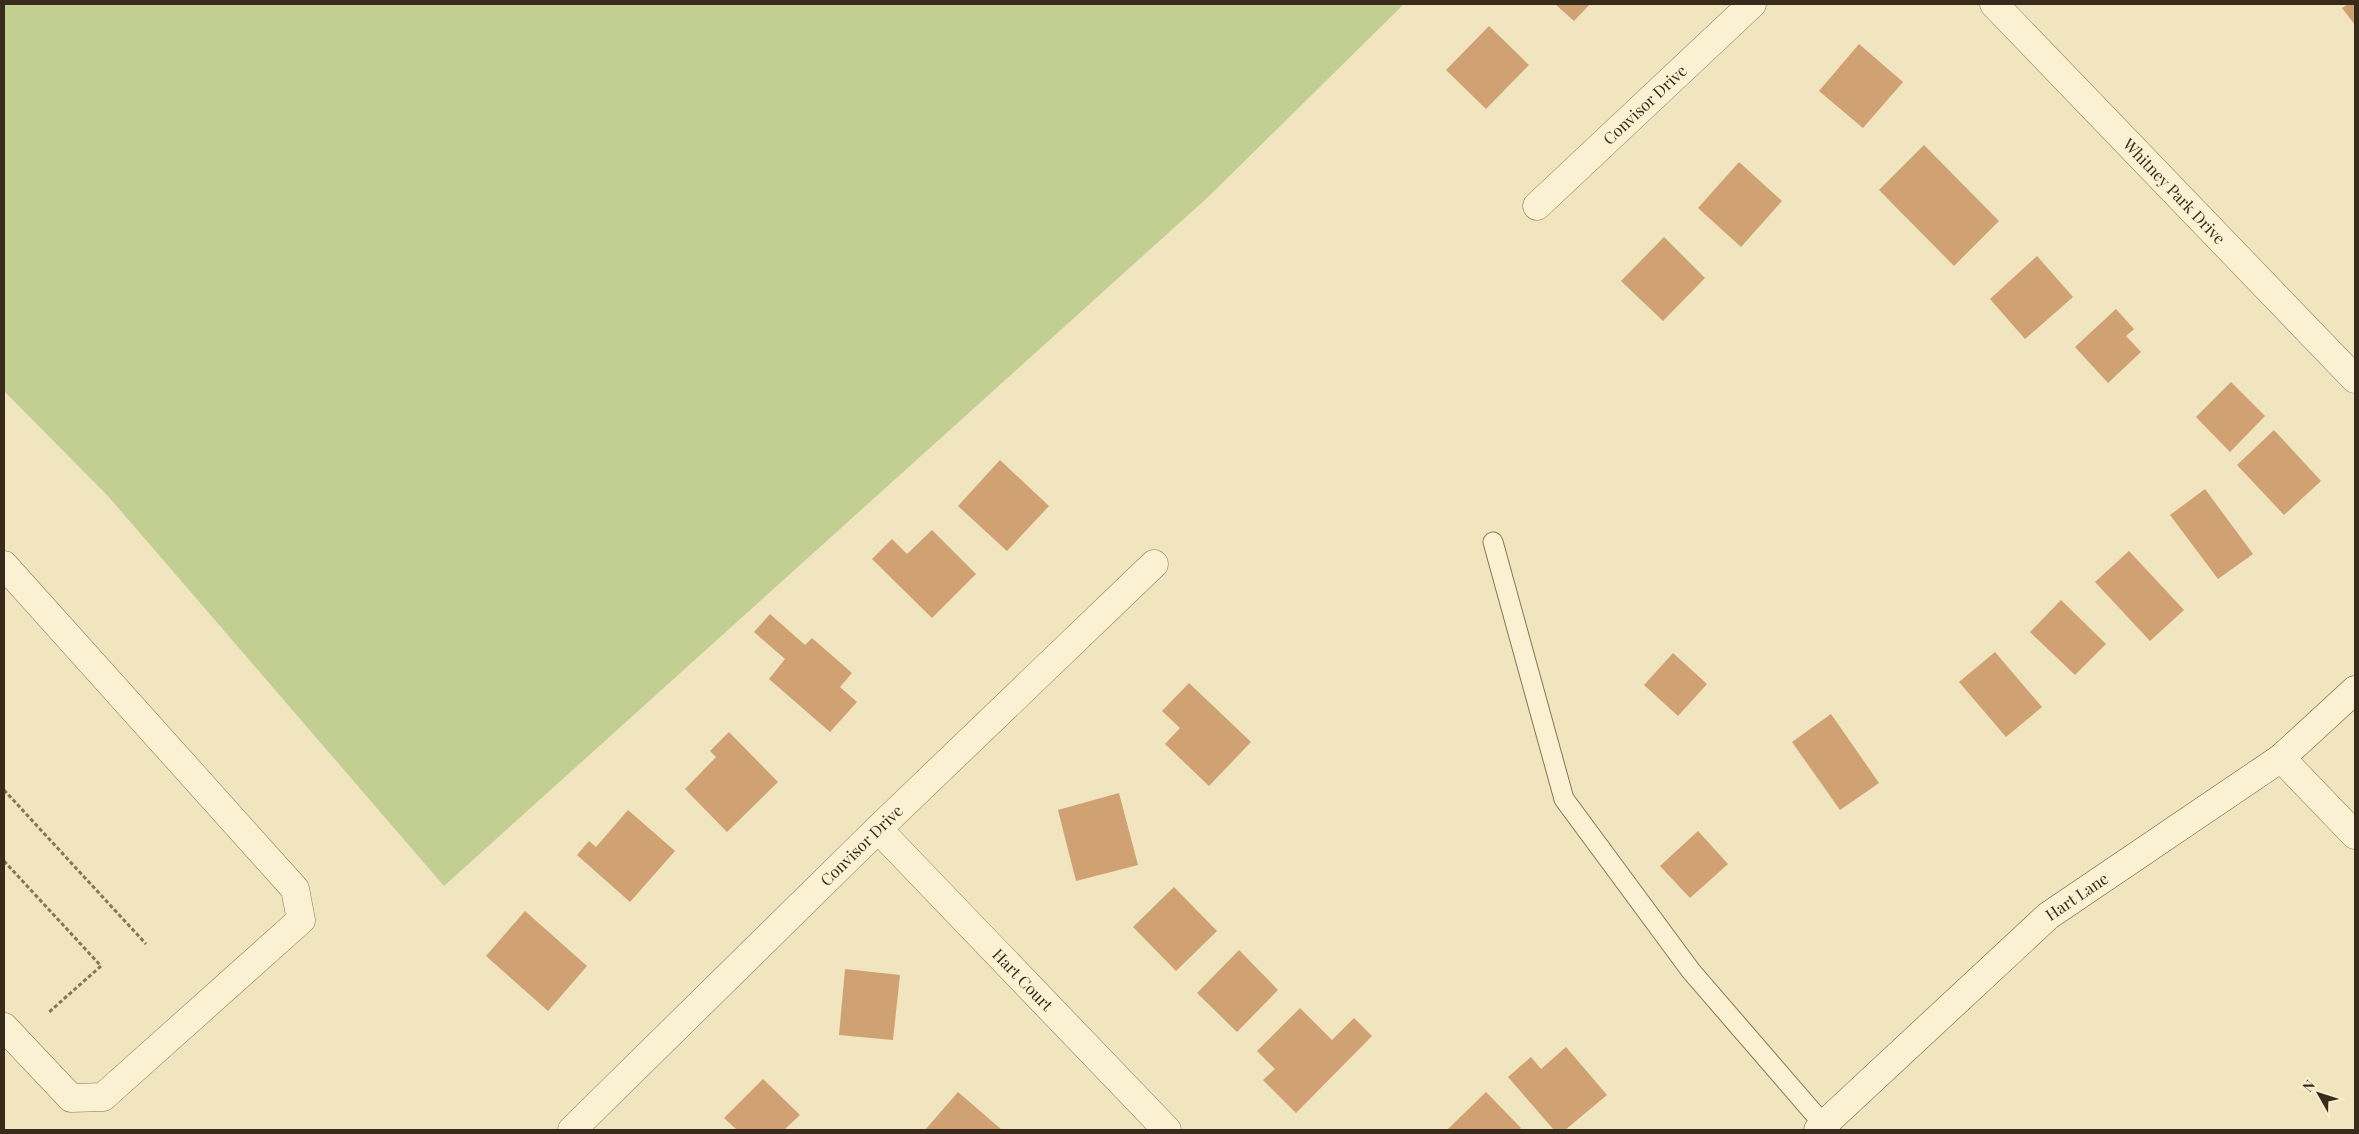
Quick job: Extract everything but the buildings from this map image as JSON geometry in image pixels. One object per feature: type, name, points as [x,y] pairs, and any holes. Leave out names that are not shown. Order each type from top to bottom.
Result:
[{"type":"street","name":"Convisor Drive","points":[[1537,206],[1752,4]]},
{"type":"street","name":"Whitney Park Drive","points":[[1994,4],[2355,379]]},
{"type":"street","name":"Convisor Drive","points":[[572,1130],[878,829],[1154,564]]},
{"type":"street","points":[[4,565],[295,889],[301,920],[103,1097],[71,1098],[4,1027]]},
{"type":"street","name":"Hart Lane","points":[[1821,1128],[2048,916],[2281,758],[2355,690]]},
{"type":"street","points":[[2281,758],[2355,835]]},
{"type":"street","name":"Hart Court","points":[[878,829],[1167,1130]]},
{"type":"lane","points":[[1493,542],[1564,799],[1691,971],[1821,1128]]},
{"type":"path","points":[[4,790],[146,944]]},
{"type":"path","points":[[4,862],[101,966],[48,1013]]},
{"type":"green space","points":[[4,4],[1404,4],[1207,198],[444,886],[108,496],[4,391]]}]
